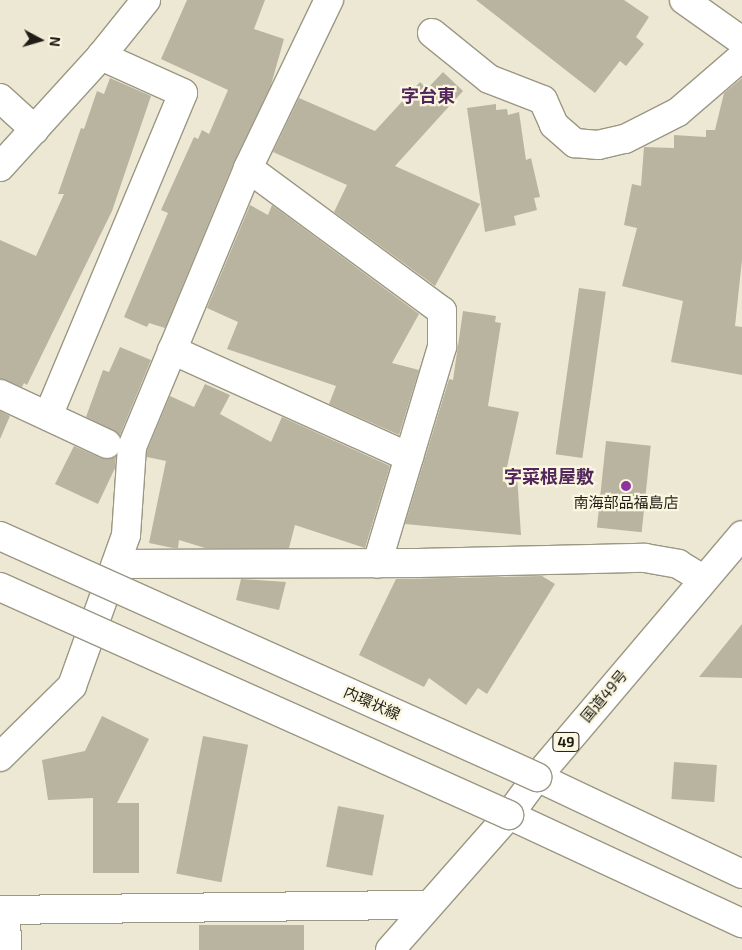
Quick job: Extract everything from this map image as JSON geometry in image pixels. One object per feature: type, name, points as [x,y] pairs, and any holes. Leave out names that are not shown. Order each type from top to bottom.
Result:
[{"type":"main road","points":[[0,167],[101,56],[146,0]]},
{"type":"main road","points":[[0,757],[72,686],[126,536],[132,447],[248,168],[329,0]]},
{"type":"main road","points":[[684,0],[742,41]]},
{"type":"main road","points":[[432,32],[489,79],[544,100],[554,125],[574,143],[598,145],[624,138],[678,112],[742,57]]},
{"type":"main road","points":[[48,416],[183,93],[101,56]]},
{"type":"main road","points":[[0,98],[35,130]]},
{"type":"main road","points":[[248,168],[442,311],[442,347],[377,563]]},
{"type":"main road","points":[[172,350],[410,457]]},
{"type":"main road","points":[[0,394],[107,444]]},
{"type":"main road","name":"国道49号","points":[[390,950],[427,905],[509,815],[537,777],[742,535]]},
{"type":"main road","name":"内環状線","points":[[0,536],[537,777],[742,874]]},
{"type":"main road","points":[[116,564],[377,563],[645,558],[678,564],[704,579]]},
{"type":"main road","points":[[0,587],[509,815],[742,923]]},
{"type":"main road","points":[[7,950],[3,910],[427,905]]},
{"type":"building","points":[[187,0],[265,0],[254,29],[284,39],[271,85],[234,162],[165,328],[149,323],[147,327],[124,317],[168,213],[161,210],[194,137],[198,139],[202,130],[209,134],[228,90],[161,59]]},
{"type":"building","points":[[476,0],[624,0],[649,17],[636,37],[644,44],[626,66],[620,61],[595,93]]},
{"type":"building","points":[[443,72],[463,91],[395,166],[480,204],[435,286],[334,212],[347,185],[273,152],[299,98],[375,131],[420,82],[427,89]]},
{"type":"building","points":[[110,78],[151,96],[112,211],[27,385],[24,383],[22,387],[0,379],[0,240],[36,256],[64,194],[58,194],[81,128],[84,129],[97,91],[104,94]]},
{"type":"building","points":[[742,78],[742,260],[735,326],[742,327],[742,375],[671,362],[683,301],[622,286],[637,228],[624,225],[632,184],[641,186],[644,147],[674,148],[674,135],[706,137],[706,130],[715,130],[724,93]]},
{"type":"building","points":[[496,104],[496,110],[507,109],[508,115],[519,112],[526,160],[531,158],[540,197],[534,198],[537,210],[514,216],[516,225],[485,232],[467,108]]},
{"type":"building","points":[[250,205],[268,215],[272,205],[419,314],[392,363],[419,370],[399,435],[329,404],[336,386],[227,349],[238,322],[207,308]]},
{"type":"building","points":[[579,288],[606,292],[582,458],[556,454]]},
{"type":"building","points":[[463,311],[496,316],[495,322],[501,323],[488,406],[519,412],[505,476],[517,475],[521,535],[405,524],[449,379],[453,380]]},
{"type":"building","points":[[120,347],[151,360],[120,435],[86,417],[103,370],[109,372]]},
{"type":"building","points":[[205,384],[230,395],[220,414],[271,442],[282,417],[390,466],[365,548],[295,525],[289,548],[205,548],[179,540],[178,548],[173,548],[149,543],[166,461],[147,457],[147,451],[170,396],[194,407]]},
{"type":"building","points":[[0,411],[10,416],[0,439]]},
{"type":"building","points":[[606,441],[651,446],[642,532],[597,528]]},
{"type":"building","points":[[74,446],[101,458],[116,457],[115,468],[98,504],[55,484]]},
{"type":"building","points":[[542,576],[555,584],[487,694],[478,688],[466,705],[429,678],[424,687],[359,655],[396,579]]},
{"type":"building","points":[[241,579],[286,582],[279,610],[236,600]]},
{"type":"building","points":[[742,624],[742,678],[699,677]]},
{"type":"building","points":[[102,716],[149,739],[117,803],[139,803],[139,873],[93,873],[93,798],[48,800],[42,760],[85,751]]},
{"type":"building","points":[[203,736],[248,745],[221,882],[176,873]]},
{"type":"building","points":[[674,762],[717,765],[714,802],[671,799]]},
{"type":"building","points":[[338,806],[384,815],[372,876],[326,867]]},
{"type":"building","points":[[199,925],[304,925],[304,950],[199,950]]},
{"type":"place","name":"南海部品福島店","points":[[626,486]]},
{"type":"district","name":"字台東","points":[[428,95]]},
{"type":"district","name":"字菜根屋敷","points":[[549,476]]}]
